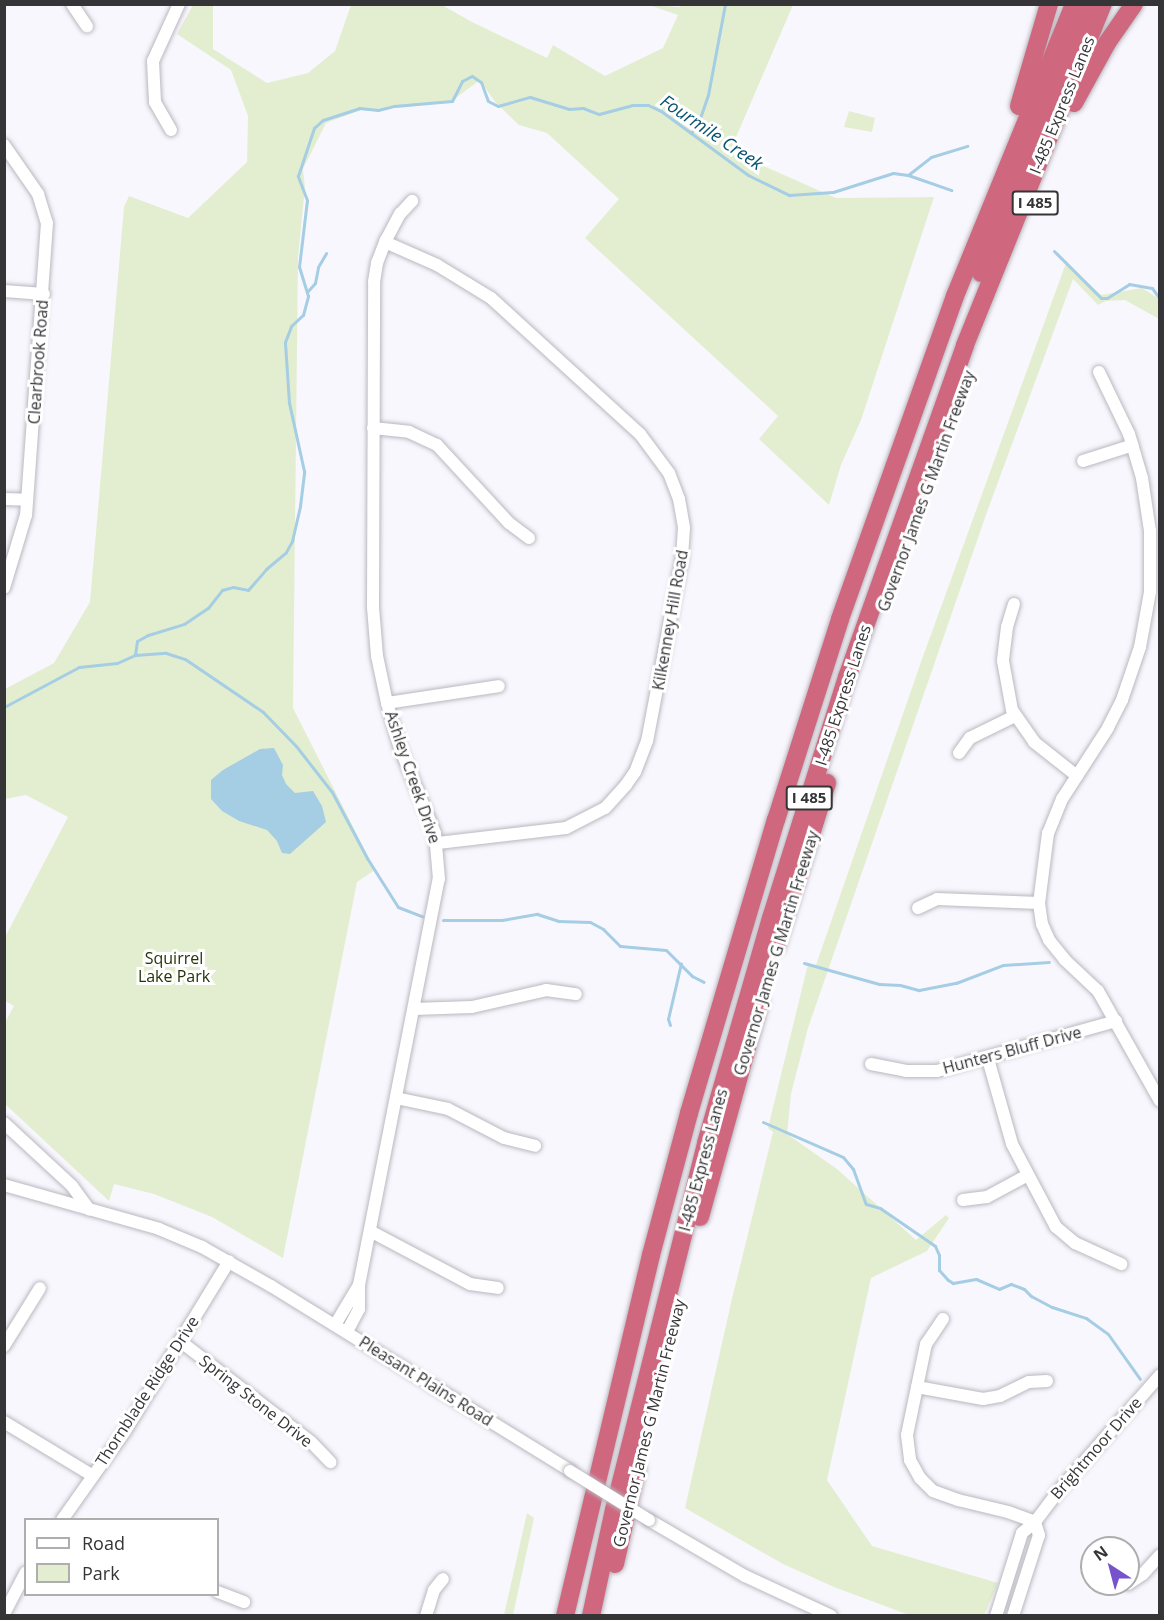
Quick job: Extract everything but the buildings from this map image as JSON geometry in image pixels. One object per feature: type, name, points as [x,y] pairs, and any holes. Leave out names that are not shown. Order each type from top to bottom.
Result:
[{"type":"highway","points":[[988,214],[990,188],[1025,89],[1049,4]]},
{"type":"highway","name":"I 485","points":[[565,1616],[653,1245],[751,901],[840,619],[955,296],[1074,4]]},
{"type":"highway","name":"I-485 Express Lanes","points":[[579,1616],[616,1453],[695,1141],[788,827],[891,518],[1001,220],[1089,4]]},
{"type":"highway","name":"I-485 Express Lanes","points":[[591,1616],[706,1143],[771,918],[847,677],[965,345],[1103,4]]},
{"type":"highway","name":"Governor James G Martin Freeway","points":[[603,1616],[695,1235],[739,1075],[849,710],[981,337],[1115,4]]},
{"type":"highway","points":[[1074,103],[1107,43],[1134,4]]},
{"type":"highway","points":[[602,1568],[641,1454]]},
{"type":"street","points":[[72,4],[87,26]]},
{"type":"street","points":[[171,130],[155,102],[153,61],[160,40],[179,4]]},
{"type":"street","name":"Clearbrook Road","points":[[4,145],[32,184],[44,208],[47,223],[44,294],[26,515],[4,588]]},
{"type":"street","name":"Ashley Creek Drive","points":[[347,1332],[359,1309],[359,1285],[438,887],[438,843],[400,748],[387,703],[377,656],[373,607],[374,282],[385,243],[400,214],[412,201]]},
{"type":"street","name":"Kilkenney Hill Road","points":[[385,243],[437,265],[491,298],[640,434],[669,473],[679,499],[684,528],[682,558],[647,741],[635,772],[626,785],[605,807],[566,828],[438,843]]},
{"type":"street","points":[[4,291],[44,294]]},
{"type":"street","points":[[1099,372],[1133,445],[1154,516],[1150,592],[1140,647],[1114,716],[1062,799],[1048,833],[1039,903],[1042,924],[1049,940],[1065,960],[1094,986],[1160,1101]]},
{"type":"street","points":[[373,428],[410,432],[437,445],[510,523],[530,538]]},
{"type":"street","points":[[1083,461],[1133,445]]},
{"type":"street","points":[[4,499],[27,500]]},
{"type":"street","points":[[1014,604],[1005,637],[1003,661],[1006,690],[1015,716],[1034,742],[1077,776]]},
{"type":"street","points":[[387,703],[499,686]]},
{"type":"street","points":[[959,753],[970,738],[1015,716]]},
{"type":"street","points":[[918,908],[936,899],[1039,903]]},
{"type":"street","points":[[414,1010],[472,1007],[546,990],[576,994]]},
{"type":"street","name":"Hunters Bluff Drive","points":[[871,1064],[923,1072],[988,1059],[1116,1022]]},
{"type":"street","points":[[988,1059],[1006,1128],[1026,1176],[1062,1234],[1087,1250],[1121,1264]]},
{"type":"street","points":[[396,1098],[448,1109],[504,1138],[535,1146]]},
{"type":"street","points":[[4,1123],[72,1186],[88,1209]]},
{"type":"street","points":[[963,1200],[987,1197],[1026,1176]]},
{"type":"street","name":"Pleasant Plains Road","points":[[4,1185],[159,1229],[229,1261],[650,1520],[745,1576],[831,1616]]},
{"type":"street","points":[[370,1231],[470,1284],[498,1288]]},
{"type":"street","name":"Thornblade Ridge Drive","points":[[63,1518],[180,1341],[229,1261]]},
{"type":"street","name":"Ashley Creek Drive","points":[[335,1325],[359,1285]]},
{"type":"street","points":[[4,1346],[40,1288]]},
{"type":"street","points":[[943,1319],[926,1344],[906,1443],[910,1460],[920,1478],[933,1491],[1035,1522],[1039,1535],[1013,1616]]},
{"type":"street","name":"Spring Stone Drive","points":[[180,1341],[311,1442],[330,1462]]},
{"type":"street","name":"Brightmoor Drive","points":[[996,1616],[1022,1533],[1035,1522],[1056,1494],[1160,1376]]},
{"type":"street","points":[[917,1387],[983,1399],[1000,1396],[1029,1382],[1047,1381]]},
{"type":"street","points":[[4,1422],[93,1476]]},
{"type":"street","points":[[1140,1576],[1160,1555]]},
{"type":"street","points":[[6,1607],[24,1576]]},
{"type":"street","points":[[426,1616],[434,1590],[443,1579]]},
{"type":"street","points":[[219,1592],[244,1602]]},
{"type":"green space","name":"Squirrel Lake Park","points":[[682,4],[793,5],[730,151],[836,198],[934,197],[861,420],[841,465],[829,505],[759,439],[778,416],[585,238],[619,199],[547,133],[519,125],[495,102],[480,80],[453,100],[409,107],[361,110],[326,123],[303,169],[305,187],[298,258],[293,708],[375,870],[357,882],[283,1258],[212,1217],[154,1194],[114,1184],[109,1201],[5,1104],[4,1024],[14,1006],[5,1001],[5,937],[68,817],[26,795],[5,799],[5,689],[54,663],[90,602],[124,207],[129,196],[188,218],[247,162],[248,116],[231,70],[177,34],[193,5],[213,5],[213,49],[267,83],[308,73],[335,51],[351,5],[442,5],[547,58],[553,45],[605,76],[663,48],[678,15],[649,5],[680,7]]},
{"type":"green space","points":[[849,111],[875,118],[872,132],[844,127]]},
{"type":"green space","points":[[1066,263],[1101,295],[1142,288],[1159,299],[1159,319],[1125,300],[1106,301],[1098,305],[1073,279],[987,512],[808,1028],[791,1094],[787,1134],[837,1169],[916,1240],[946,1215],[949,1218],[927,1251],[871,1278],[827,1480],[872,1546],[998,1583],[984,1615],[909,1615],[834,1587],[783,1564],[685,1508],[731,1303],[773,1132],[768,1128],[808,964],[816,965],[921,662]]},
{"type":"green space","points":[[527,1513],[534,1518],[513,1615],[504,1615]]},
{"type":"water","points":[[274,748],[283,765],[282,775],[286,784],[295,793],[313,791],[322,806],[326,822],[290,854],[282,853],[277,841],[267,830],[239,821],[222,811],[211,799],[211,780],[223,770],[260,749]]},
{"type":"waterway","points":[[691,133],[699,121],[708,95],[725,4]]},
{"type":"waterway","name":"Fourmile Creek","points":[[135,655],[137,641],[148,635],[184,624],[208,608],[222,590],[233,587],[248,590],[266,569],[286,552],[292,541],[300,506],[304,471],[289,403],[285,342],[291,326],[303,315],[308,296],[299,267],[307,200],[298,176],[314,128],[323,120],[359,108],[378,110],[394,106],[452,101],[462,81],[472,76],[481,82],[488,101],[498,106],[530,97],[569,109],[583,108],[599,114],[632,105],[648,105],[661,111],[748,175],[789,195],[833,192],[893,173],[908,175],[931,157],[967,146]]},
{"type":"waterway","points":[[908,175],[951,190]]},
{"type":"waterway","points":[[1054,251],[1101,298],[1107,298],[1129,284],[1152,288],[1160,299]]},
{"type":"waterway","points":[[307,292],[315,283],[318,267],[326,253]]},
{"type":"waterway","points":[[135,655],[166,653],[185,659],[263,712],[296,746],[332,792],[367,858],[398,907],[422,916]]},
{"type":"waterway","name":"Fourmile Creek","points":[[4,707],[79,667],[117,663],[135,655]]},
{"type":"waterway","points":[[443,920],[502,920],[537,914],[558,921],[590,922],[603,929],[620,946],[666,950],[692,976],[704,982]]},
{"type":"waterway","points":[[804,963],[879,984],[900,985],[919,990],[956,983],[1003,965],[1049,962]]},
{"type":"waterway","points":[[670,1025],[668,1019],[681,963]]},
{"type":"waterway","points":[[763,1122],[843,1157],[853,1169],[866,1204],[880,1208],[935,1246],[939,1255],[939,1270],[948,1280],[953,1283],[976,1279],[999,1289],[1011,1284],[1024,1289],[1031,1296],[1052,1307],[1086,1318],[1108,1334],[1140,1379]]}]
